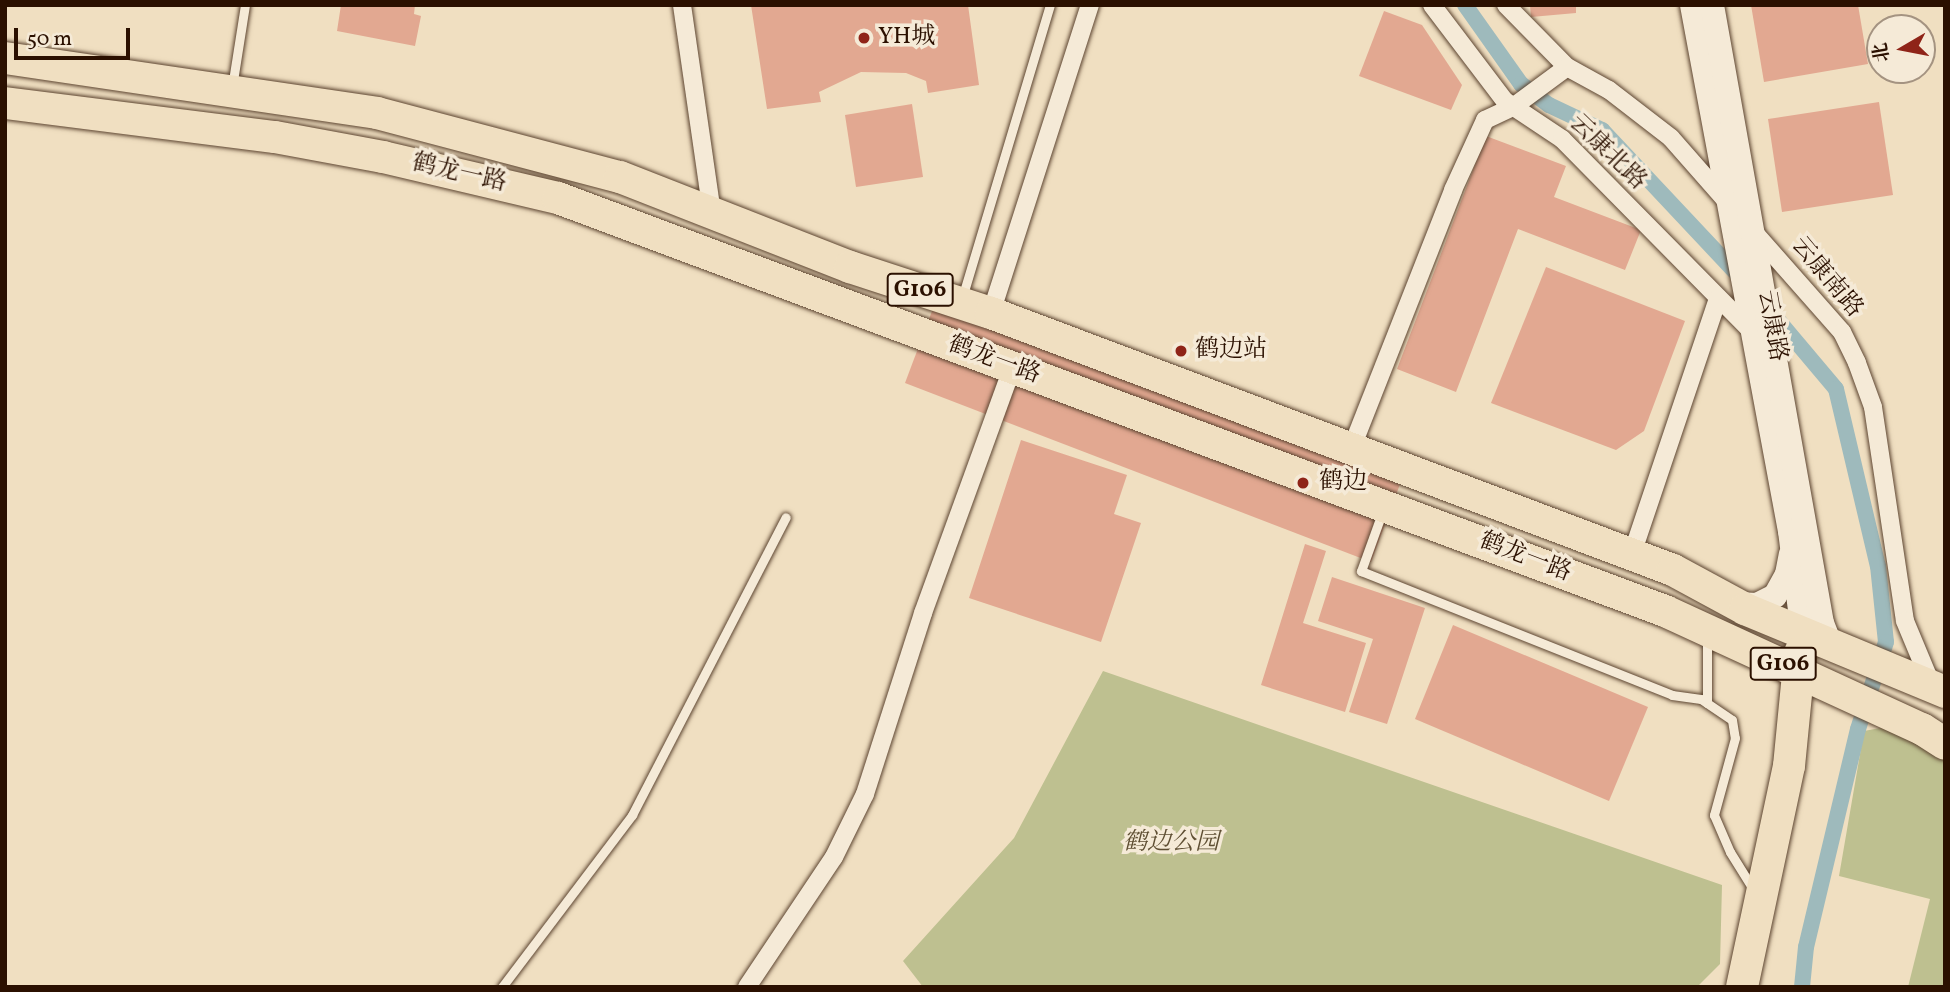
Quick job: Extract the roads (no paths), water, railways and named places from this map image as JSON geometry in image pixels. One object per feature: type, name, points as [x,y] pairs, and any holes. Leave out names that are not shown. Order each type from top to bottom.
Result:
[{"type":"highway","name":"鹤龙一路","points":[[16,60],[231,89],[470,134],[620,177],[850,267],[991,313],[1632,554],[1692,578],[1737,604],[1831,646],[1939,689]]},
{"type":"highway","points":[[12,104],[9,78],[16,60]]},
{"type":"highway","name":"鹤龙一路","points":[[12,104],[275,137],[536,191],[1384,505],[1712,631],[1876,707],[1945,744]]},
{"type":"highway","name":"G106","points":[[1712,631],[1744,654],[1770,684],[1790,730]]},
{"type":"highway","points":[[1742,987],[1789,766],[1790,730],[1798,671],[1831,646]]},
{"type":"street","points":[[682,5],[712,212]]},
{"type":"street","points":[[991,313],[1090,5]]},
{"type":"street","name":"云康北路","points":[[1432,5],[1513,107],[1562,139],[1718,298],[1759,333]]},
{"type":"street","name":"云康南路","points":[[1506,5],[1567,67],[1609,90],[1671,138],[1842,331],[1873,407],[1905,621],[1939,689]]},
{"type":"street","name":"云康路","points":[[1692,5],[1740,260],[1759,333],[1822,623],[1831,646]]},
{"type":"street","name":"云康路","points":[[1712,5],[1751,229],[1763,281],[1759,333],[1792,543],[1831,646]]},
{"type":"street","points":[[1352,447],[1453,190],[1485,120],[1513,107],[1567,67]]},
{"type":"street","points":[[1632,554],[1718,298]]},
{"type":"street","points":[[747,987],[834,858],[865,794],[923,613],[1012,368]]},
{"type":"street","points":[[1737,604],[1757,605],[1775,596],[1787,574],[1792,543]]},
{"type":"lane","points":[[231,89],[245,5]]},
{"type":"lane","points":[[960,303],[1050,5]]},
{"type":"lane","points":[[1384,505],[1361,571],[1672,695],[1707,703],[1732,720],[1735,738],[1714,815],[1730,852],[1762,901]]},
{"type":"lane","points":[[502,987],[632,815],[786,517]]},
{"type":"lane","points":[[1707,703],[1712,631]]},
{"type":"waterway","points":[[1465,5],[1521,84],[1549,105],[1602,130],[1741,278]]},
{"type":"waterway","points":[[1767,307],[1836,389],[1878,566],[1886,642],[1858,729],[1806,947],[1802,987]]},
{"type":"place","name":"YH城","points":[[864,38]]},
{"type":"place","name":"鹤边站","points":[[1181,351]]},
{"type":"place","name":"鹤边","points":[[1303,483]]},
{"type":"park label","name":"鹤边公园","points":[[1171,844]]}]
